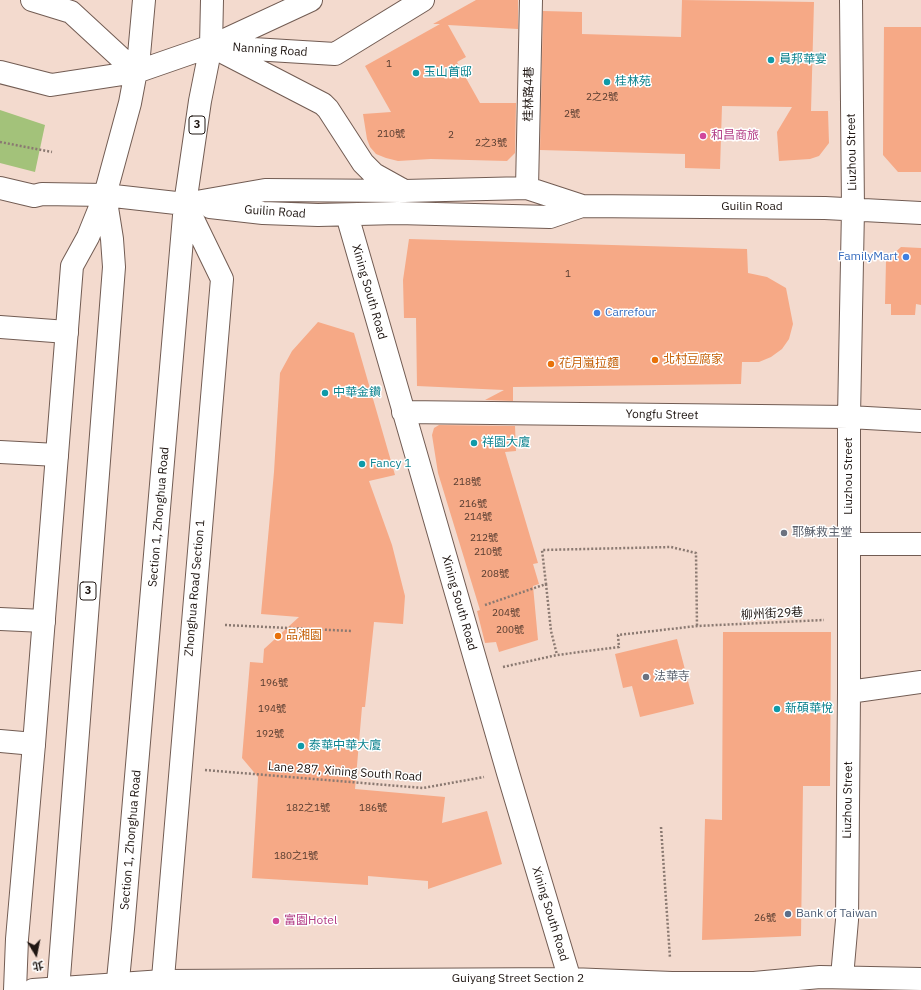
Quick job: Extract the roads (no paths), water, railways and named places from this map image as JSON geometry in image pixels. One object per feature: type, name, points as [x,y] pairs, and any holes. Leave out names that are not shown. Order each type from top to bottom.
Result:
[{"type":"street","points":[[32,0],[71,12],[136,72]]},
{"type":"street","name":"3","points":[[15,990],[17,939],[72,266],[88,236],[105,195],[130,104],[136,72],[144,0]]},
{"type":"street","name":"3","points":[[211,46],[212,0]]},
{"type":"street","name":"Nanning Road","points":[[211,46],[311,0]]},
{"type":"street","name":"Nanning Road","points":[[211,46],[335,54],[423,0]]},
{"type":"street","name":"桂林路4巷","points":[[527,188],[531,0]]},
{"type":"street","name":"Liuzhou Street","points":[[842,976],[847,920],[849,417],[853,209],[851,0]]},
{"type":"street","points":[[0,72],[51,85],[136,72],[211,46]]},
{"type":"street","name":"Guilin Road","points":[[211,46],[323,104],[328,109],[363,163],[374,174],[404,190]]},
{"type":"street","name":"Section 1, Zhonghua Road","points":[[117,987],[185,204],[200,101],[211,46]]},
{"type":"street","points":[[0,188],[34,196],[42,194],[105,195],[185,204]]},
{"type":"street","name":"Guilin Road","points":[[185,204],[265,190],[527,188],[582,206],[853,209],[921,213]]},
{"type":"street","name":"3","points":[[58,989],[114,267],[112,239],[105,195]]},
{"type":"street","name":"Guilin Road","points":[[185,204],[263,213],[347,215],[398,213],[550,217],[582,206]]},
{"type":"street","name":"Zhonghua Road Section 1","points":[[162,985],[222,279],[185,204]]},
{"type":"street","name":"Xining South Road","points":[[347,215],[508,773],[571,984]]},
{"type":"street","points":[[0,327],[67,332]]},
{"type":"street","name":"Yongfu Street","points":[[403,412],[849,417],[921,421]]},
{"type":"street","points":[[0,452],[57,455]]},
{"type":"street","points":[[849,544],[921,544]]},
{"type":"street","points":[[0,619],[44,621]]},
{"type":"street","points":[[849,692],[921,682]]},
{"type":"street","points":[[0,741],[34,744]]},
{"type":"street","name":"Guiyang Street Section 2","points":[[33,990],[162,985],[754,983],[842,976],[894,985],[921,979]]},
{"type":"place","name":"員邦華宴","points":[[771,60]]},
{"type":"place","name":"玉山首邸","points":[[416,73]]},
{"type":"place","name":"桂林苑","points":[[607,82]]},
{"type":"place","name":"和昌商旅","points":[[703,136]]},
{"type":"place","name":"FamilyMart","points":[[906,257]]},
{"type":"place","name":"Carrefour","points":[[597,313]]},
{"type":"place","name":"北村豆腐家","points":[[655,360]]},
{"type":"place","name":"花月嵐拉麵","points":[[551,364]]},
{"type":"place","name":"中華金鑽","points":[[325,393]]},
{"type":"place","name":"祥園大廈","points":[[474,443]]},
{"type":"place","name":"Fancy 1","points":[[362,464]]},
{"type":"place","name":"耶穌救主堂","points":[[784,533]]},
{"type":"place","name":"品湘園","points":[[278,636]]},
{"type":"place","name":"法華寺","points":[[646,677]]},
{"type":"place","name":"新碩華悅","points":[[777,709]]},
{"type":"place","name":"泰華中華大廈","points":[[301,746]]},
{"type":"place","name":"Bank of Taiwan","points":[[788,914]]},
{"type":"place","name":"富園Hotel","points":[[276,921]]}]
